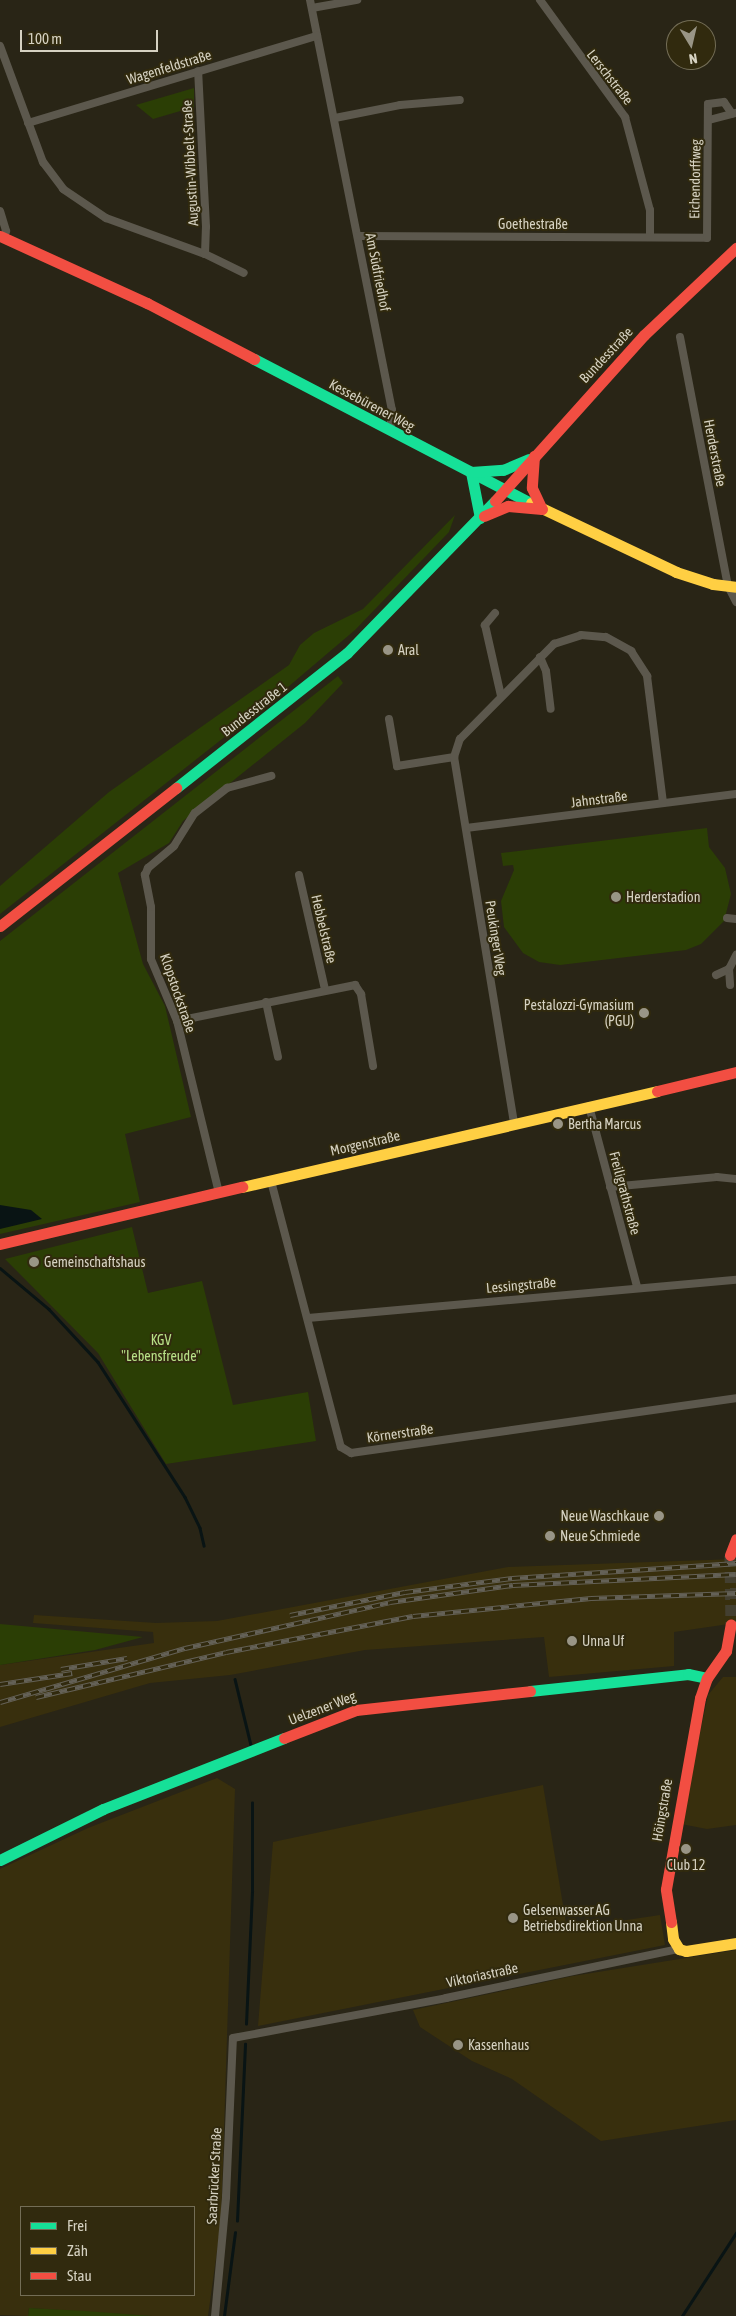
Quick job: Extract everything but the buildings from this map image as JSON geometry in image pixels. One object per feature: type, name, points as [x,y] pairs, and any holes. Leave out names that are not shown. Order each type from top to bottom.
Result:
[{"type":"main road","name":"Kessebürener Weg","points":[[2,237],[155,307],[542,509],[676,572],[732,586]]},
{"type":"main road","name":"Bundesstraße","points":[[504,490],[644,335],[736,248]]},
{"type":"main road","points":[[534,456],[532,488],[542,509],[508,506],[480,518],[471,472],[503,470],[534,456]]},
{"type":"main road","name":"Bundesstraße 1","points":[[0,926],[347,653],[480,518],[504,490]]},
{"type":"main road","name":"Morgenstraße","points":[[0,1244],[736,1072]]},
{"type":"main road","points":[[730,1555],[736,1539]]},
{"type":"main road","name":"Höingstraße","points":[[679,1949],[669,1917],[666,1877],[693,1724],[707,1678],[726,1651],[731,1624]]},
{"type":"main road","name":"Uelzener Weg","points":[[0,1860],[103,1809],[356,1710],[688,1674],[707,1678]]},
{"type":"main road","name":"Viktoriastraße","points":[[679,1949],[686,1951],[736,1943]]},
{"type":"street","points":[[311,4],[357,0]]},
{"type":"street","name":"Lerschstraße","points":[[540,0],[625,116],[646,195],[650,237]]},
{"type":"street","name":"Am Südfriedhof","points":[[311,4],[392,410],[390,431]]},
{"type":"street","name":"Wagenfeldstraße","points":[[28,123],[317,36]]},
{"type":"street","name":"Augustin-Wibbelt-Straße","points":[[0,46],[28,123],[51,174],[82,204],[106,218],[160,241],[205,254],[244,273]]},
{"type":"street","name":"Augustin-Wibbelt-Straße","points":[[198,71],[205,254]]},
{"type":"street","points":[[334,118],[400,105],[460,100]]},
{"type":"street","name":"Eichendorffweg","points":[[707,238],[708,104],[724,102],[734,113],[709,120]]},
{"type":"street","points":[[0,211],[6,231],[2,237]]},
{"type":"street","name":"Goethestraße","points":[[358,236],[707,238]]},
{"type":"street","name":"Herderstraße","points":[[680,337],[736,602]]},
{"type":"street","points":[[495,613],[485,625],[501,696]]},
{"type":"street","points":[[389,719],[397,766],[454,756],[465,731],[540,657],[559,641],[590,634],[620,643],[635,656],[649,684],[663,803]]},
{"type":"street","points":[[540,657],[546,671],[551,709]]},
{"type":"street","name":"Peukinger Weg","points":[[454,756],[514,1123]]},
{"type":"street","name":"Klopstockstraße","points":[[219,1193],[178,1021],[152,960],[148,868],[174,846],[195,813],[228,788],[271,776]]},
{"type":"street","name":"Jahnstraße","points":[[466,828],[736,794]]},
{"type":"street","name":"Hebbelstraße","points":[[299,875],[325,989]]},
{"type":"street","points":[[727,918],[736,919]]},
{"type":"street","points":[[730,985],[729,969],[736,955]]},
{"type":"street","points":[[716,975],[729,969]]},
{"type":"street","points":[[178,1021],[349,985],[358,988],[373,1066]]},
{"type":"street","points":[[266,1002],[278,1057]]},
{"type":"street","name":"Freiligrathstraße","points":[[589,1106],[637,1287]]},
{"type":"street","points":[[610,1188],[717,1177],[734,1179]]},
{"type":"street","name":"Körnerstraße","points":[[271,1181],[341,1447],[351,1453],[736,1398]]},
{"type":"street","name":"Lessingstraße","points":[[308,1318],[637,1287],[736,1280]]},
{"type":"street","name":"Viktoriastraße","points":[[232,2038],[446,1998],[679,1949]]},
{"type":"street","name":"Saarbrücker Straße","points":[[215,2316],[226,2197],[232,2038]]},
{"type":"shaded area","points":[[0,1205],[31,1210],[42,1219],[0,1229]]},
{"type":"shaded area","points":[[736,1559],[736,1623],[674,1632],[674,1666],[549,1677],[544,1637],[365,1650],[230,1675],[150,1683],[0,1727],[0,1665],[154,1643],[153,1632],[33,1623],[34,1615],[156,1623],[217,1621],[508,1567]]},
{"type":"shaded area","points":[[723,1677],[736,1677],[736,1825],[707,1829],[681,1824],[708,1695]]},
{"type":"shaded area","points":[[217,1778],[235,1789],[221,2222],[208,2316],[152,2316],[29,2308],[28,2316],[0,2315],[0,1869],[88,1828]]},
{"type":"shaded area","points":[[543,1785],[567,1929],[660,1915],[665,1945],[258,2026],[273,1842]]},
{"type":"shaded area","points":[[736,1950],[736,2120],[601,2141],[512,2079],[472,2061],[420,2027],[413,2010],[573,1976]]},
{"type":"green space","points":[[194,88],[194,107],[153,119],[136,105]]},
{"type":"green space","points":[[455,515],[449,532],[355,630],[288,687],[0,914],[0,886],[109,792],[289,665],[300,645],[314,633],[363,609]]},
{"type":"green space","points":[[338,676],[343,683],[305,723],[183,821],[169,843],[118,873],[143,964],[165,1006],[191,1117],[125,1134],[140,1202],[0,1234],[0,941]]},
{"type":"green space","name":"Herderstadion","points":[[707,828],[709,847],[725,868],[731,894],[724,921],[701,944],[686,950],[560,965],[539,962],[523,953],[504,927],[501,901],[514,870],[513,865],[503,866],[501,853]]},
{"type":"green space","name":"KGV \"Lebensfreude\"","points":[[132,1227],[148,1293],[202,1281],[233,1405],[308,1392],[316,1441],[166,1464],[98,1353],[5,1259]]},
{"type":"green space","points":[[0,1624],[143,1637],[95,1650],[0,1665]]},
{"type":"green space","points":[[29,2308],[85,2311],[152,2316],[28,2316]]},
{"type":"waterway","points":[[0,1268],[49,1309],[98,1362],[185,1497],[200,1528],[204,1546]]},
{"type":"waterway","points":[[235,1679],[251,1745]]},
{"type":"waterway","points":[[246,2024],[252,1891],[252,1803]]},
{"type":"waterway","points":[[237,2221],[245,2044]]},
{"type":"waterway","points":[[224,2316],[235,2233]]},
{"type":"waterway","points":[[682,2316],[736,2233]]},
{"type":"tunnel","points":[[730,1555],[731,1624]]},
{"type":"railway","points":[[290,1615],[405,1592],[512,1578],[736,1563]]},
{"type":"railway","points":[[0,1702],[185,1648],[390,1602],[513,1585],[736,1574]]},
{"type":"railway","points":[[36,1697],[226,1652],[413,1616],[591,1598],[736,1593]]},
{"type":"railway","points":[[61,1669],[127,1658]]},
{"type":"railway","points":[[0,1684],[72,1673]]},
{"type":"traffic: fast","points":[[254,359],[531,503]]},
{"type":"traffic: fast","points":[[480,518],[471,472],[503,470],[529,459]]},
{"type":"traffic: fast","points":[[176,788],[347,653],[495,501]]},
{"type":"traffic: fast","points":[[530,1691],[688,1674],[707,1678]]},
{"type":"traffic: fast","points":[[0,1860],[103,1809],[284,1738]]},
{"type":"traffic: slow","points":[[531,503],[676,572],[713,584],[736,587]]},
{"type":"traffic: slow","points":[[242,1187],[657,1091]]},
{"type":"traffic: slow","points":[[671,1922],[673,1939],[679,1949],[686,1951],[736,1943]]},
{"type":"traffic: jam","points":[[0,236],[147,303],[254,359]]},
{"type":"traffic: jam","points":[[495,501],[644,335],[736,248]]},
{"type":"traffic: jam","points":[[534,456],[532,488],[542,509]]},
{"type":"traffic: jam","points":[[484,516],[508,506],[542,509]]},
{"type":"traffic: jam","points":[[0,926],[176,788]]},
{"type":"traffic: jam","points":[[657,1091],[736,1072]]},
{"type":"traffic: jam","points":[[0,1244],[242,1187]]},
{"type":"traffic: jam","points":[[730,1555],[736,1539]]},
{"type":"traffic: jam","points":[[671,1922],[666,1889],[700,1698],[707,1678],[726,1651],[731,1624]]},
{"type":"traffic: jam","points":[[284,1738],[356,1710],[530,1691]]},
{"type":"place","name":"Aral","points":[[388,650]]},
{"type":"place","name":"Herderstadion","points":[[616,897]]},
{"type":"place","name":"Pestalozzi-Gymasium (PGU)","points":[[644,1013]]},
{"type":"place","name":"Bertha Marcus","points":[[558,1124]]},
{"type":"place","name":"Gemeinschaftshaus","points":[[34,1262]]},
{"type":"place","name":"Neue Waschkaue","points":[[659,1516]]},
{"type":"place","name":"Neue Schmiede","points":[[550,1536]]},
{"type":"place","name":"Unna Uf","points":[[572,1641]]},
{"type":"place","name":"Club 12","points":[[686,1849]]},
{"type":"place","name":"Gelsenwasser AG Betriebsdirektion Unna","points":[[513,1918]]},
{"type":"place","name":"Kassenhaus","points":[[458,2045]]}]
